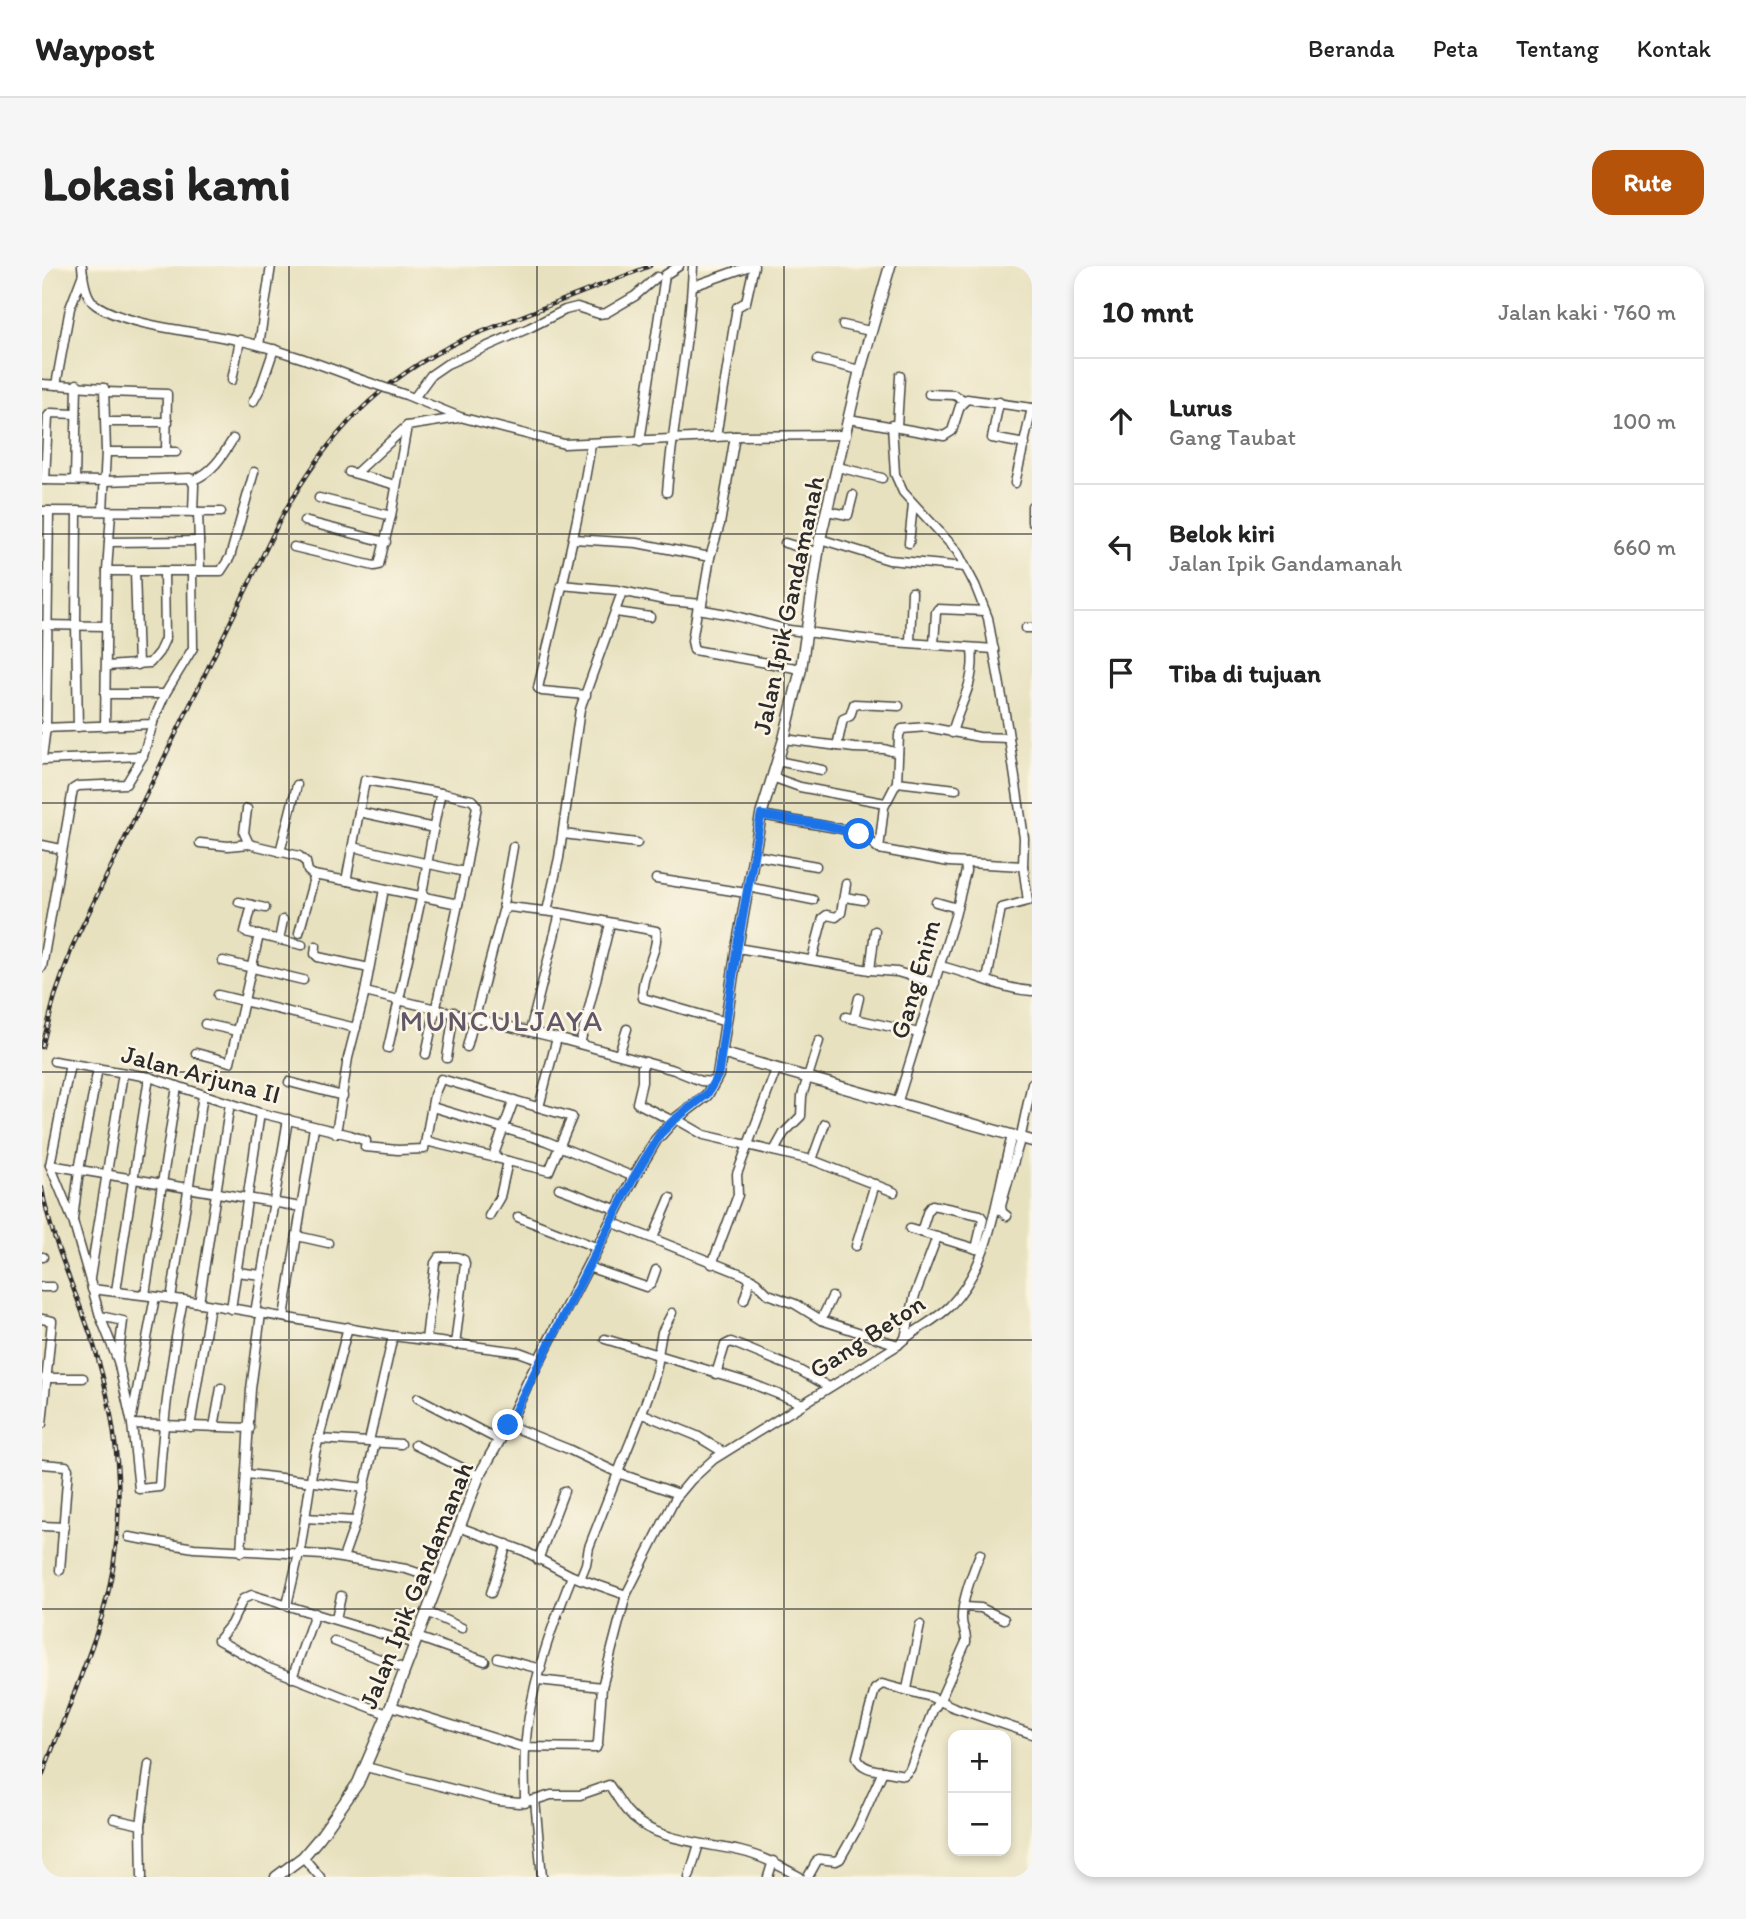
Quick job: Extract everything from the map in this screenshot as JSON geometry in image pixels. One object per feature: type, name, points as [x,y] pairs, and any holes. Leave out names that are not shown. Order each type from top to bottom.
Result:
[{"type":"street","points":[[260,345],[271,266]]},
{"type":"street","points":[[640,442],[666,275],[679,266]]},
{"type":"street","points":[[667,492],[672,440],[692,310],[693,266]]},
{"type":"street","points":[[692,286],[752,266],[746,302],[737,307],[716,437]]},
{"type":"street","name":"Jalan Ipik Gandamanah","points":[[276,1877],[303,1857],[352,1794],[389,1710],[479,1476],[508,1425],[634,1177],[656,1140],[675,1120],[707,1094],[715,1082],[761,815],[784,739],[801,669],[820,540],[860,370],[890,266]]},
{"type":"street","points":[[82,270],[91,301],[105,309],[172,329],[240,340],[274,349],[460,417],[564,444],[735,436],[846,435]]},
{"type":"street","points":[[56,385],[69,308],[82,270]]},
{"type":"street","points":[[410,397],[447,363],[565,310],[577,307],[599,314],[606,313],[635,296],[657,277]]},
{"type":"street","points":[[843,325],[870,331]]},
{"type":"street","points":[[232,380],[240,340]]},
{"type":"street","points":[[253,402],[274,349]]},
{"type":"street","points":[[818,360],[860,370]]},
{"type":"street","points":[[900,376],[894,426],[895,474],[902,492],[954,547],[985,611],[1028,838],[1023,866],[1028,901],[1001,908],[987,980]]},
{"type":"street","points":[[42,384],[102,386],[106,392],[105,481],[109,542],[105,726]]},
{"type":"street","points":[[75,480],[76,384]]},
{"type":"street","points":[[106,392],[167,394],[166,452]]},
{"type":"street","points":[[929,394],[1032,408],[1015,483]]},
{"type":"street","points":[[849,419],[948,435],[964,400]]},
{"type":"street","points":[[999,402],[992,438],[1025,444]]},
{"type":"street","points":[[76,414],[51,413],[46,419],[43,480],[190,478],[193,481]]},
{"type":"street","points":[[396,485],[353,473],[407,426],[460,417]]},
{"type":"street","points":[[106,422],[168,422]]},
{"type":"street","points":[[293,547],[377,566],[380,564],[407,426]]},
{"type":"street","points":[[735,436],[703,603],[698,607],[692,641],[694,650],[801,669]]},
{"type":"street","points":[[193,481],[205,475],[220,460],[233,439]]},
{"type":"street","points":[[586,695],[542,691],[538,688],[574,539],[591,444]]},
{"type":"street","points":[[106,452],[176,452]]},
{"type":"street","points":[[838,467],[882,478]]},
{"type":"street","points":[[107,570],[221,571],[228,562],[254,472]]},
{"type":"street","points":[[42,967],[61,849],[75,787],[125,784],[143,756],[165,694],[190,655],[194,643],[196,571],[200,541],[193,481]]},
{"type":"street","points":[[827,510],[848,515],[853,495]]},
{"type":"street","points":[[319,498],[391,516]]},
{"type":"street","points":[[909,543],[913,504]]},
{"type":"street","points":[[1032,506],[1032,523]]},
{"type":"street","points":[[143,756],[42,759],[46,511],[221,512]]},
{"type":"street","points":[[77,511],[78,727]]},
{"type":"street","points":[[304,521],[386,542]]},
{"type":"street","points":[[574,539],[637,543],[710,557]]},
{"type":"street","points":[[820,540],[889,560],[965,567]]},
{"type":"street","points":[[109,542],[200,541]]},
{"type":"street","points":[[786,543],[819,553]]},
{"type":"street","points":[[135,571],[138,665]]},
{"type":"street","points":[[107,666],[151,663],[159,652],[165,641],[164,571]]},
{"type":"street","points":[[561,585],[622,592],[698,607],[778,628],[880,641],[994,649]]},
{"type":"street","points":[[547,911],[563,834],[580,709],[622,592]]},
{"type":"street","points":[[910,642],[912,592]]},
{"type":"street","points":[[934,644],[938,610],[985,611]]},
{"type":"street","points":[[616,612],[650,617]]},
{"type":"street","points":[[44,625],[106,626]]},
{"type":"street","points":[[952,733],[958,709],[972,679],[972,649]]},
{"type":"street","points":[[105,694],[165,694]]},
{"type":"street","points":[[837,746],[843,719],[850,716],[854,704],[900,706]]},
{"type":"street","points":[[44,728],[153,723]]},
{"type":"street","points":[[880,849],[885,803],[897,782],[900,731],[905,727],[928,727],[952,733],[1009,738]]},
{"type":"street","points":[[784,739],[884,749],[898,753]]},
{"type":"street","points":[[777,761],[822,770]]},
{"type":"street","points":[[772,777],[800,787],[885,803]]},
{"type":"street","points":[[348,881],[365,780],[476,802],[465,872],[426,1054]]},
{"type":"street","points":[[897,782],[956,789]]},
{"type":"street","points":[[280,852],[297,785]]},
{"type":"street","points":[[388,1048],[441,793]]},
{"type":"street","points":[[247,809],[244,833],[249,844]]},
{"type":"street","points":[[359,813],[434,828]]},
{"type":"street","points":[[761,815],[842,829],[864,836],[880,849],[948,862],[1023,866]]},
{"type":"street","points":[[563,834],[636,844]]},
{"type":"street","points":[[200,843],[228,846],[249,844],[303,858],[307,871],[315,875],[458,904]]},
{"type":"street","points":[[42,845],[61,849]]},
{"type":"street","points":[[353,847],[465,872]]},
{"type":"street","points":[[467,1047],[505,909],[503,904],[513,847]]},
{"type":"street","points":[[754,855],[816,866]]},
{"type":"street","name":"Gang Enim","points":[[897,1104],[957,908],[966,871],[965,863]]},
{"type":"street","points":[[299,933],[315,875]]},
{"type":"street","points":[[656,879],[813,900]]},
{"type":"street","points":[[812,959],[822,918],[827,915],[839,916],[846,884]]},
{"type":"street","points":[[336,1133],[348,1058],[365,992],[384,889]]},
{"type":"street","points":[[845,897],[863,901]]},
{"type":"street","points":[[239,902],[265,908]]},
{"type":"street","points":[[936,902],[957,908]]},
{"type":"street","points":[[252,905],[246,932],[302,945]]},
{"type":"street","points":[[505,909],[509,907],[560,913],[657,933],[642,991],[643,998],[726,1022]]},
{"type":"street","points":[[530,1031],[560,913]]},
{"type":"street","points":[[279,940],[284,920]]},
{"type":"street","points":[[580,1044],[610,924]]},
{"type":"street","points":[[870,970],[875,931]]},
{"type":"street","points":[[196,1053],[230,1062],[259,935]]},
{"type":"street","points":[[316,946],[315,954],[318,957],[369,968]]},
{"type":"street","points":[[737,948],[897,972],[935,983]]},
{"type":"street","points":[[223,961],[303,980]]},
{"type":"street","points":[[940,966],[996,985],[1030,990]]},
{"type":"street","points":[[365,992],[530,1031],[619,1054],[701,1081],[715,1082]]},
{"type":"street","points":[[218,995],[300,1014],[313,1020],[356,1028]]},
{"type":"street","points":[[859,998],[850,1018],[919,1033]]},
{"type":"street","points":[[447,1058],[454,1012]]},
{"type":"street","points":[[205,1024],[237,1031]]},
{"type":"street","points":[[619,1054],[627,1029]]},
{"type":"street","points":[[539,1107],[557,1038]]},
{"type":"street","points":[[774,1151],[784,1133],[801,1116],[802,1097],[819,1041]]},
{"type":"street","points":[[721,1053],[1032,1141]]},
{"type":"street","name":"Jalan Arjuna II","points":[[54,1060],[149,1077],[260,1114],[366,1141],[365,1147],[374,1149],[422,1150],[426,1141]]},
{"type":"street","points":[[646,1062],[642,1067],[637,1103],[704,1135],[812,1160],[894,1192]]},
{"type":"street","points":[[70,1063],[50,1165],[73,1222],[100,1316],[118,1361],[132,1421],[139,1489],[159,1486],[170,1363],[183,1300]]},
{"type":"street","points":[[73,1222],[79,1170],[98,1068]]},
{"type":"street","points":[[712,1264],[738,1195],[737,1174],[776,1070]]},
{"type":"street","points":[[90,1285],[123,1073]]},
{"type":"street","points":[[116,1291],[149,1077]]},
{"type":"street","points":[[441,1079],[539,1107],[572,1117],[549,1171],[426,1141],[432,1107],[441,1079]]},
{"type":"street","points":[[289,1082],[343,1096]]},
{"type":"street","points":[[145,1295],[177,1086]]},
{"type":"street","points":[[1007,1216],[1002,1212],[1001,1206],[1016,1138],[1032,1087]]},
{"type":"street","points":[[171,1299],[203,1095]]},
{"type":"street","points":[[494,1157],[514,1100]]},
{"type":"street","points":[[199,1303],[230,1103]]},
{"type":"street","points":[[432,1107],[559,1146],[634,1177]]},
{"type":"street","points":[[232,1309],[260,1114]]},
{"type":"street","points":[[241,1552],[251,1390],[262,1275],[288,1119]]},
{"type":"street","points":[[812,1160],[825,1124]]},
{"type":"street","points":[[285,1317],[314,1127]]},
{"type":"street","name":"Gang Beton","points":[[525,1747],[596,1748],[603,1687],[626,1595],[679,1494],[723,1452],[898,1345],[950,1306],[972,1276],[994,1220],[1000,1184],[1016,1138]]},
{"type":"street","points":[[489,1216],[500,1197],[508,1161]]},
{"type":"street","points":[[50,1165],[275,1201],[301,1208]]},
{"type":"street","points":[[856,1246],[875,1184]]},
{"type":"street","points":[[559,1188],[618,1210]]},
{"type":"street","points":[[653,1238],[670,1198]]},
{"type":"street","points":[[910,1228],[921,1232],[980,1250],[983,1219],[980,1215],[932,1205],[921,1232]]},
{"type":"street","points":[[518,1217],[598,1248]]},
{"type":"street","points":[[611,1222],[751,1278],[768,1294],[795,1304],[821,1320],[898,1345]]},
{"type":"street","points":[[297,1236],[328,1243]]},
{"type":"street","points":[[905,1338],[918,1288],[937,1237]]},
{"type":"street","points":[[426,1340],[435,1263],[439,1257],[457,1257],[464,1260],[465,1264],[455,1345]]},
{"type":"street","points":[[588,1267],[646,1287],[651,1284],[656,1270]]},
{"type":"street","points":[[236,1272],[262,1275]]},
{"type":"street","points":[[744,1300],[751,1278]]},
{"type":"street","points":[[90,1285],[393,1336],[519,1352],[541,1360]]},
{"type":"street","points":[[42,1287],[52,1287]]},
{"type":"street","points":[[132,1421],[155,1297]]},
{"type":"street","points":[[821,1320],[832,1297]]},
{"type":"street","points":[[190,1427],[210,1305]]},
{"type":"street","points":[[525,1803],[525,1747],[533,1694],[554,1623],[576,1577],[586,1564],[589,1547],[659,1363],[662,1332],[672,1313]]},
{"type":"street","points":[[100,1316],[123,1321],[118,1361]]},
{"type":"street","points":[[42,1318],[52,1321],[42,1424]]},
{"type":"street","points":[[287,1605],[319,1439],[348,1327]]},
{"type":"street","points":[[343,1558],[365,1488],[393,1336]]},
{"type":"street","points":[[605,1339],[750,1383],[803,1404]]},
{"type":"street","points":[[716,1374],[725,1345],[730,1342],[799,1370],[829,1387]]},
{"type":"street","points":[[45,1378],[83,1378]]},
{"type":"street","points":[[214,1427],[221,1388]]},
{"type":"street","points":[[418,1398],[499,1440]]},
{"type":"street","points":[[641,1413],[697,1436],[723,1452]]},
{"type":"street","points":[[132,1421],[190,1427],[250,1428]]},
{"type":"street","points":[[508,1425],[618,1473],[679,1494]]},
{"type":"street","points":[[319,1439],[401,1444]]},
{"type":"street","points":[[415,1445],[479,1476]]},
{"type":"street","points":[[42,1464],[68,1467],[60,1570]]},
{"type":"street","points":[[247,1474],[365,1488]]},
{"type":"street","points":[[538,1560],[564,1491]]},
{"type":"street","points":[[305,1518],[356,1521]]},
{"type":"street","points":[[42,1526],[64,1527]]},
{"type":"street","points":[[459,1527],[507,1545],[576,1577],[626,1595]]},
{"type":"street","points":[[129,1537],[188,1548],[343,1558],[406,1569],[439,1580]]},
{"type":"street","points":[[491,1593],[507,1545]]},
{"type":"street","points":[[980,1554],[964,1607],[962,1623],[967,1636],[966,1642],[940,1700],[933,1710],[906,1774],[864,1766],[857,1759],[875,1689],[882,1684],[907,1689],[940,1700],[1032,1734]]},
{"type":"street","points":[[485,1661],[252,1595],[246,1597],[218,1641],[292,1678],[389,1710],[525,1747]]},
{"type":"street","points":[[336,1619],[341,1596]]},
{"type":"street","points":[[964,1607],[981,1608],[1004,1619]]},
{"type":"street","points":[[427,1612],[462,1629]]},
{"type":"street","points":[[292,1678],[315,1614]]},
{"type":"street","points":[[907,1689],[920,1625]]},
{"type":"street","points":[[334,1641],[405,1669]]},
{"type":"street","points":[[498,1658],[541,1669]]},
{"type":"street","points":[[538,1681],[603,1687]]},
{"type":"street","points":[[142,1877],[141,1825],[149,1764]]},
{"type":"street","points":[[366,1767],[481,1797],[525,1803],[551,1795],[580,1795],[608,1785],[622,1807],[643,1825],[698,1848],[741,1851],[770,1869],[800,1877]]},
{"type":"street","points":[[808,1877],[818,1859],[840,1859],[858,1827],[883,1771]]},
{"type":"street","points":[[536,1800],[542,1877]]},
{"type":"street","points":[[114,1819],[141,1825]]},
{"type":"street","points":[[689,1877],[698,1848]]},
{"type":"street","points":[[303,1857],[320,1877]]},
{"type":"railway","points":[[42,1047],[55,996],[73,945],[281,518],[337,435],[381,391],[435,354],[466,338],[650,266]]},
{"type":"railway","points":[[42,1188],[53,1232],[98,1359],[112,1423],[118,1488],[115,1552],[102,1616],[42,1776]]},
{"type":"district","name":"MUNCULJAYA","points":[[502,1021]]},
{"type":"route","points":[[508,1425],[634,1177],[656,1140],[673,1121],[707,1094],[718,1075],[761,815],[859,834]]}]
